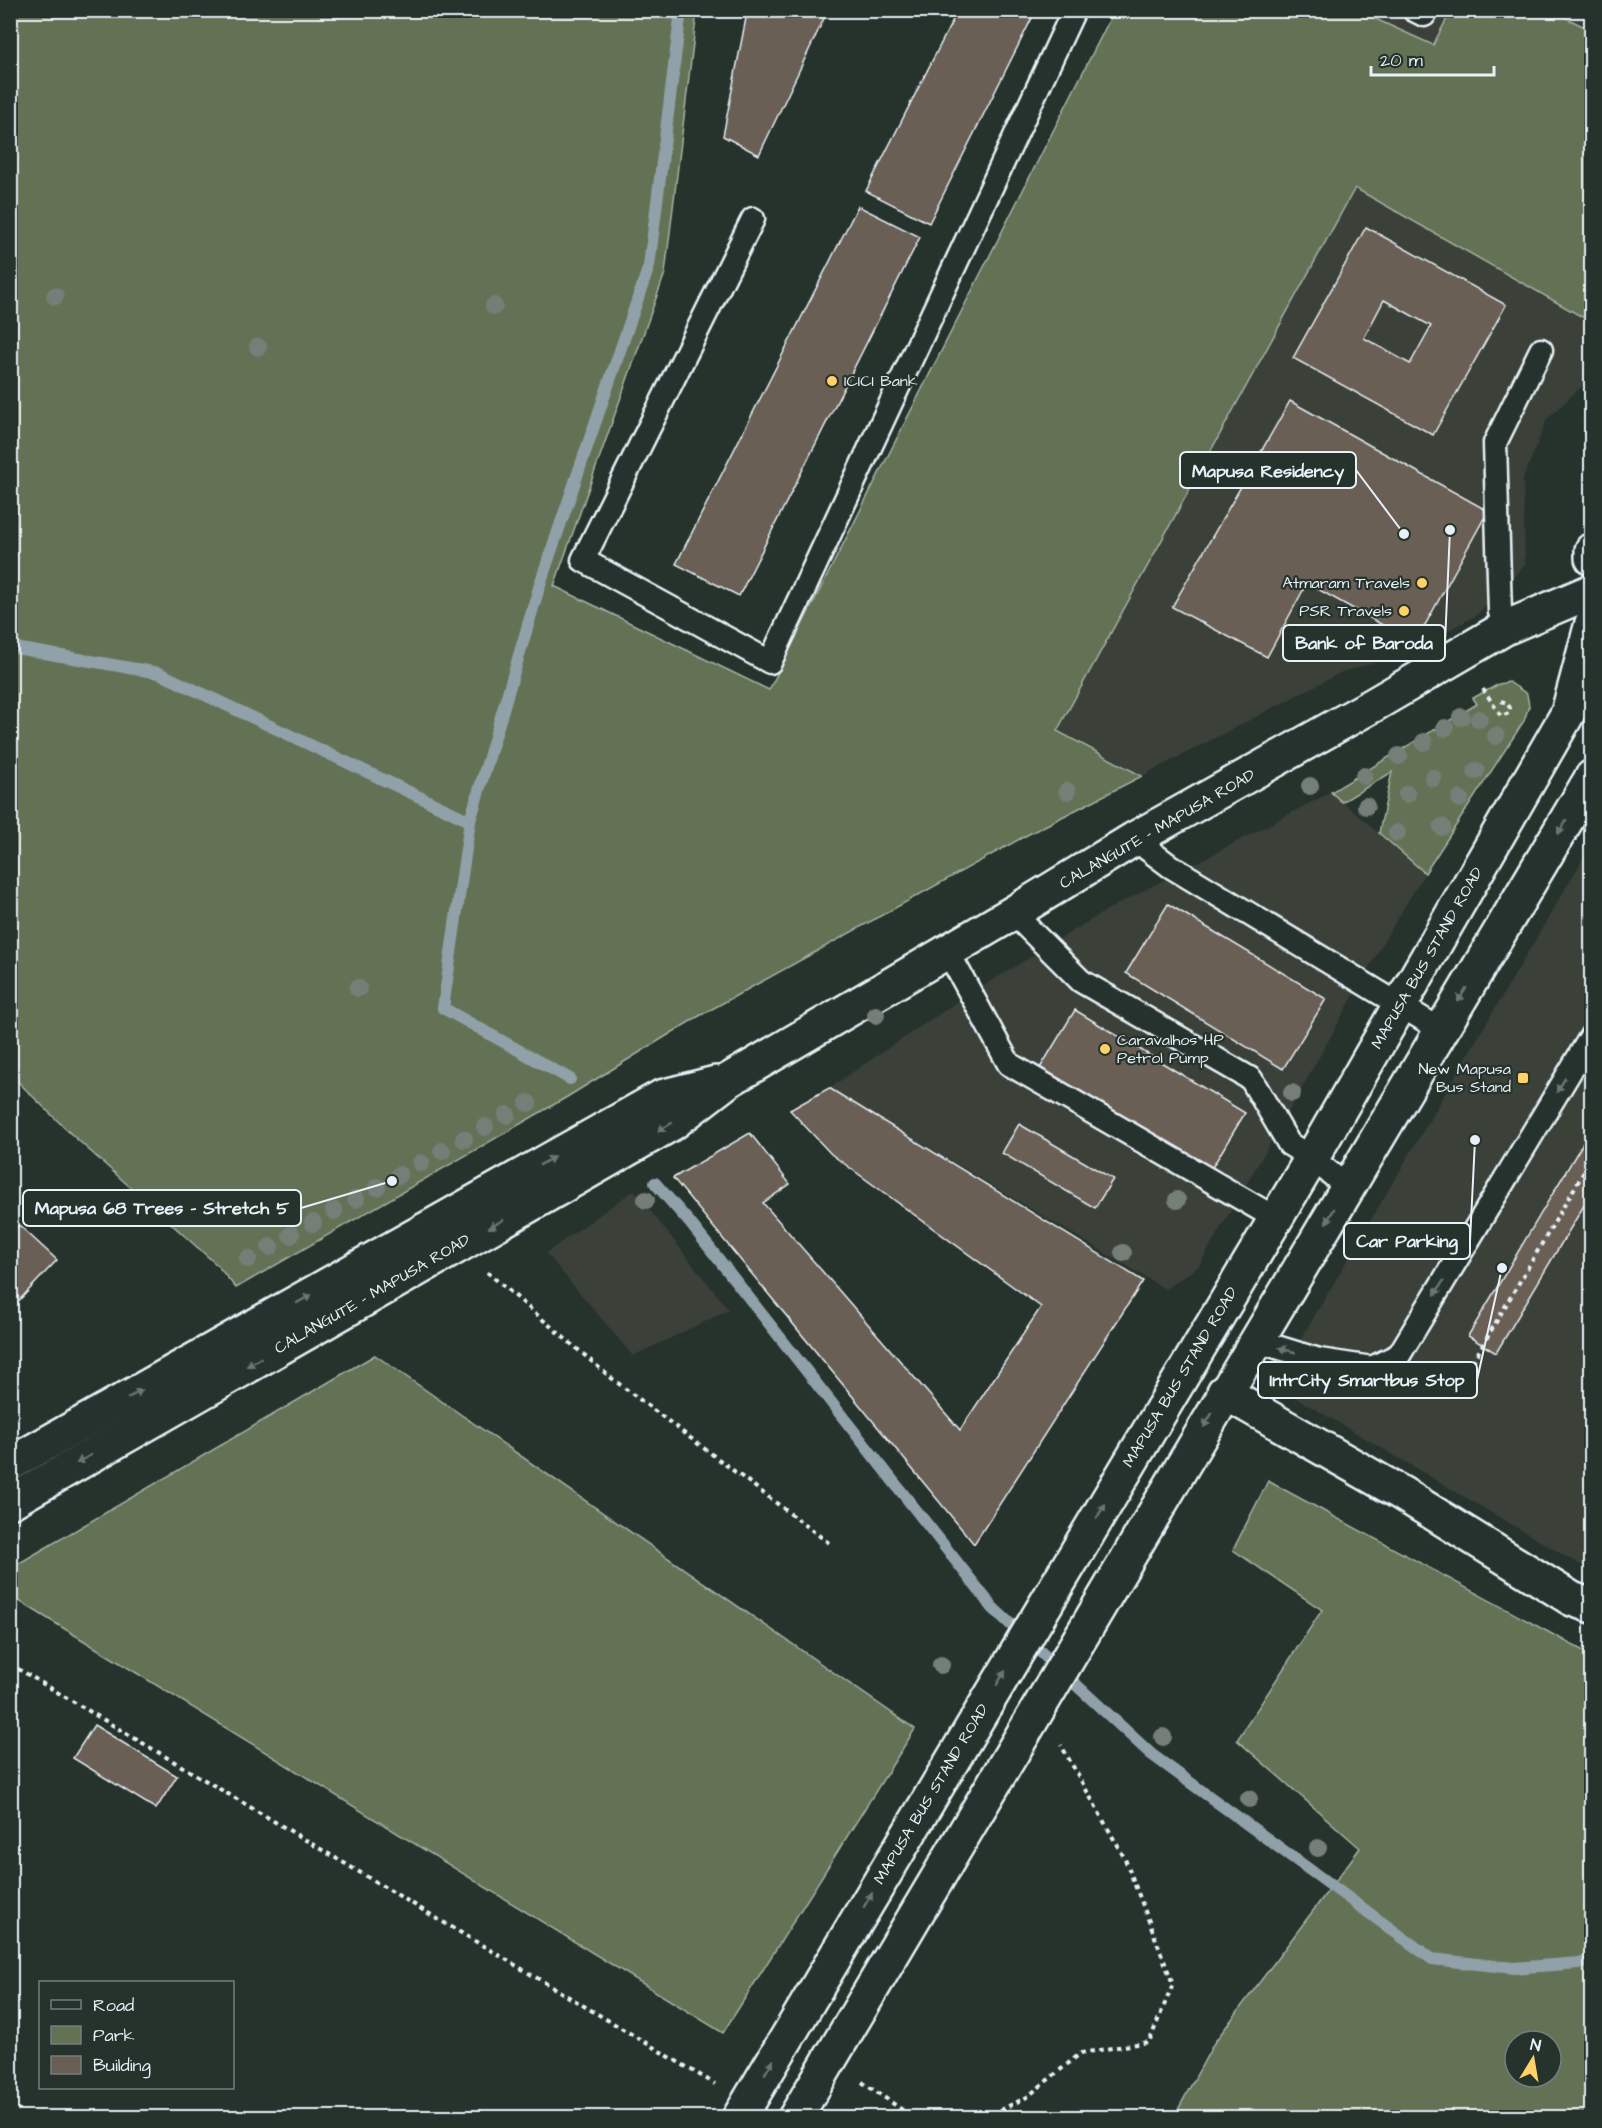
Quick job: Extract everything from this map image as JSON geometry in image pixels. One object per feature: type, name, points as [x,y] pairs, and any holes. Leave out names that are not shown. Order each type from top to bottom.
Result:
[{"type":"main road","points":[[1592,550],[1592,558]]},
{"type":"main road","name":"CALANGUTE - MAPUSA ROAD","points":[[10,1502],[673,1123],[729,1080],[948,952],[1134,839],[1505,628],[1592,591]]},
{"type":"main road","name":"MAPUSA BUS STAND ROAD","points":[[739,2118],[1312,1158],[1568,713],[1592,622]]},
{"type":"main road","points":[[795,2118],[1224,1392],[1257,1341],[1592,777]]},
{"type":"main road","name":"CALANGUTE - MAPUSA ROAD","points":[[10,1464],[661,1097],[729,1080]]},
{"type":"main road","points":[[1224,1392],[1401,1493],[1572,1599],[1592,1606]]},
{"type":"lane","points":[[753,219],[583,560],[770,662],[1074,10]]},
{"type":"lane","points":[[1414,10],[1424,15],[1427,10]]},
{"type":"lane","points":[[1505,628],[1500,612],[1495,443],[1541,350]]},
{"type":"lane","points":[[1134,839],[1170,866],[1441,1030]]},
{"type":"lane","points":[[1013,913],[1082,981],[1251,1079],[1289,1144],[1312,1158],[1347,1187]]},
{"type":"lane","points":[[948,952],[1009,1064],[1275,1218]]},
{"type":"lane","points":[[1257,1341],[1319,1360],[1372,1368],[1399,1355],[1592,1035]]},
{"type":"path","points":[[1483,689],[1501,716],[1509,713],[1510,708],[1507,703],[1501,701]]},
{"type":"path","points":[[1468,1370],[1592,1158]]},
{"type":"path","points":[[458,1245],[610,1377],[829,1543]]},
{"type":"path","points":[[10,1664],[720,2087]]},
{"type":"path","points":[[984,2118],[1026,2097],[1081,2053],[1149,2042],[1173,1984],[1125,1859],[1039,1705]]},
{"type":"path","points":[[829,2060],[914,2118]]},
{"type":"shaded area","points":[[1358,11],[1451,11],[1434,45]]},
{"type":"shaded area","points":[[1552,11],[1591,11],[1591,30]]},
{"type":"shaded area","points":[[1355,188],[1591,322],[1591,380],[1547,419],[1523,479],[1525,565],[1477,615],[1402,655],[1342,672],[1142,776],[1057,731]]},
{"type":"shaded area","name":"Caravalhos HP Petrol Pump","points":[[1331,792],[1425,873],[1198,1267],[1165,1289],[829,1088],[954,1004],[1107,910]]},
{"type":"shaded area","name":"New Mapusa Bus Stand","points":[[1591,845],[1591,1571],[1274,1385]]},
{"type":"shaded area","points":[[634,1190],[729,1310],[633,1356],[546,1253]]},
{"type":"green space","points":[[10,11],[697,11],[665,273],[554,586],[769,690],[1114,11],[1358,11],[1433,45],[1451,11],[1552,11],[1591,30],[1591,322],[1355,188],[1057,731],[1142,776],[1027,835],[694,1019],[567,1097],[236,1288],[217,1265],[70,1133],[11,1075],[11,978],[17,958],[10,956]]},
{"type":"green space","points":[[1509,682],[1527,694],[1529,706],[1524,721],[1425,873],[1379,833],[1392,772],[1342,802],[1331,792],[1477,704],[1473,698],[1499,684]]},
{"type":"green space","points":[[375,1355],[915,1729],[723,2033],[11,1596],[11,1568]]},
{"type":"green space","points":[[1268,1481],[1591,1655],[1591,2117],[1174,2117],[1214,2043],[1360,1848],[1237,1740],[1322,1610],[1233,1550]]},
{"type":"building","points":[[750,10],[828,10],[759,155],[723,136],[746,18]]},
{"type":"building","points":[[958,10],[1036,10],[929,223],[866,191]]},
{"type":"building","points":[[858,206],[920,237],[739,596],[676,564]]},
{"type":"building","points":[[1366,227],[1506,305],[1433,435],[1293,358]],"holes":[[[1384,300],[1431,326],[1410,364],[1364,338]]]},
{"type":"building","points":[[1290,401],[1488,511],[1415,643],[1307,583],[1267,657],[1172,607]]},
{"type":"building","points":[[1168,904],[1326,999],[1283,1069],[1126,973]]},
{"type":"building","points":[[1075,1010],[1245,1113],[1210,1171],[1040,1068]]},
{"type":"building","points":[[829,1088],[1143,1281],[974,1544],[673,1178],[750,1133],[790,1184],[763,1203],[960,1430],[1041,1307],[831,1154],[790,1110]]},
{"type":"building","points":[[1019,1124],[1113,1179],[1095,1208],[1002,1153]]},
{"type":"building","points":[[1587,1136],[1592,1139],[1592,1192],[1496,1353],[1468,1336]]},
{"type":"building","points":[[19,1225],[57,1260],[10,1310],[10,1235]]},
{"type":"building","points":[[94,1725],[177,1776],[156,1809],[73,1758]]},
{"type":"waterway","points":[[570,1079],[443,1008],[470,821],[541,581],[649,266],[681,10]]},
{"type":"waterway","points":[[10,647],[159,673],[470,821]]},
{"type":"waterway","points":[[655,1183],[690,1223],[993,1608],[1151,1754],[1432,1959],[1514,1968],[1592,1962]]},
{"type":"place","name":"ICICI Bank","points":[[832,381]]},
{"type":"place","name":"Bank of Baroda","points":[[1450,530]]},
{"type":"place","name":"Mapusa Residency","points":[[1404,534]]},
{"type":"place","name":"Atmaram Travels","points":[[1422,583]]},
{"type":"place","name":"PSR Travels","points":[[1404,611]]},
{"type":"place","name":"Caravalhos HP Petrol Pump","points":[[1105,1049]]},
{"type":"place","name":"New Mapusa Bus Stand","points":[[1523,1078]]},
{"type":"place","name":"Car Parking","points":[[1475,1140]]},
{"type":"place","name":"Mapusa 68 Trees - Stretch 5","points":[[392,1181]]},
{"type":"place","name":"IntrCity Smartbus Stop","points":[[1502,1268]]}]
